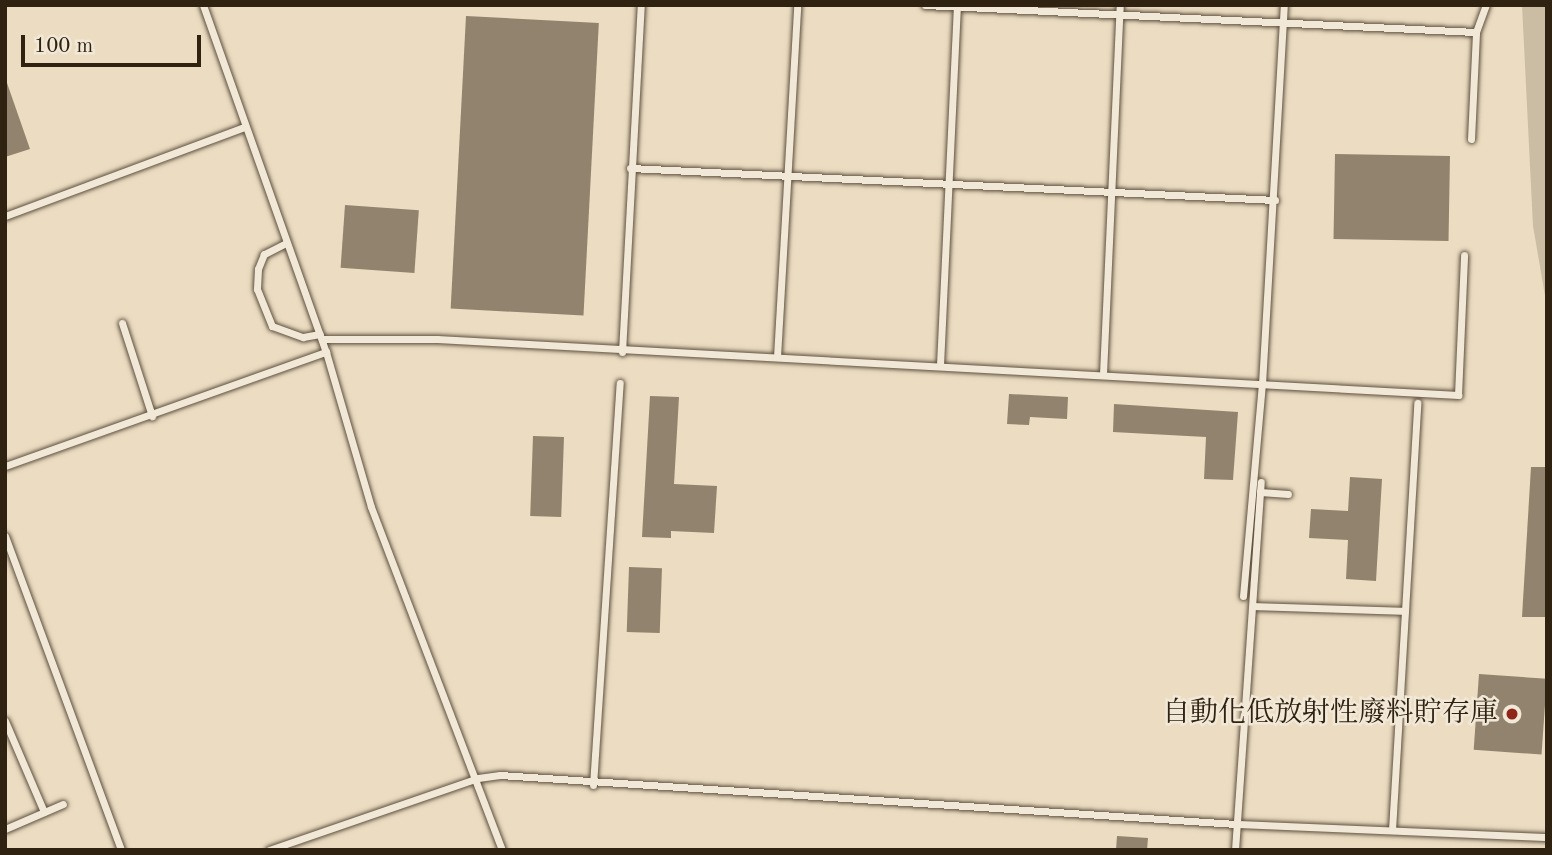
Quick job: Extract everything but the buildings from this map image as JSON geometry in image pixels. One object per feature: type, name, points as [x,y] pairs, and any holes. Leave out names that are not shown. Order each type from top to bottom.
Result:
[{"type":"lane","points":[[203,5],[244,127],[321,337],[371,507],[478,778],[502,850]]},
{"type":"lane","points":[[622,352],[641,5]]},
{"type":"lane","points":[[777,357],[797,5]]},
{"type":"lane","points":[[925,5],[1120,9],[1476,32]]},
{"type":"lane","points":[[1243,596],[1275,200],[1284,5]]},
{"type":"lane","points":[[1471,139],[1476,32],[1486,5]]},
{"type":"lane","points":[[940,365],[957,7]]},
{"type":"lane","points":[[1103,374],[1120,9]]},
{"type":"lane","points":[[5,216],[244,127]]},
{"type":"lane","points":[[630,168],[787,173],[947,186],[1275,200]]},
{"type":"lane","points":[[286,243],[264,254],[258,269],[264,306],[272,326],[286,334],[437,339],[622,352],[940,365],[1458,395],[1464,255]]},
{"type":"lane","points":[[122,323],[152,416]]},
{"type":"lane","points":[[5,466],[326,352]]},
{"type":"lane","points":[[593,785],[620,383]]},
{"type":"lane","points":[[1392,830],[1418,403]]},
{"type":"lane","points":[[1235,850],[1255,606],[1261,482]]},
{"type":"lane","points":[[1260,492],[1288,494]]},
{"type":"lane","points":[[5,536],[121,850]]},
{"type":"lane","points":[[1255,606],[1405,611]]},
{"type":"lane","points":[[5,722],[44,813]]},
{"type":"lane","points":[[269,850],[478,778],[499,775],[593,785],[1236,824],[1547,837]]},
{"type":"lane","points":[[5,829],[63,804]]},
{"type":"shaded area","points":[[1522,5],[1547,5],[1547,307],[1533,226]]},
{"type":"place","name":"自動化低放射性廢料貯存庫","points":[[1512,714]]}]
